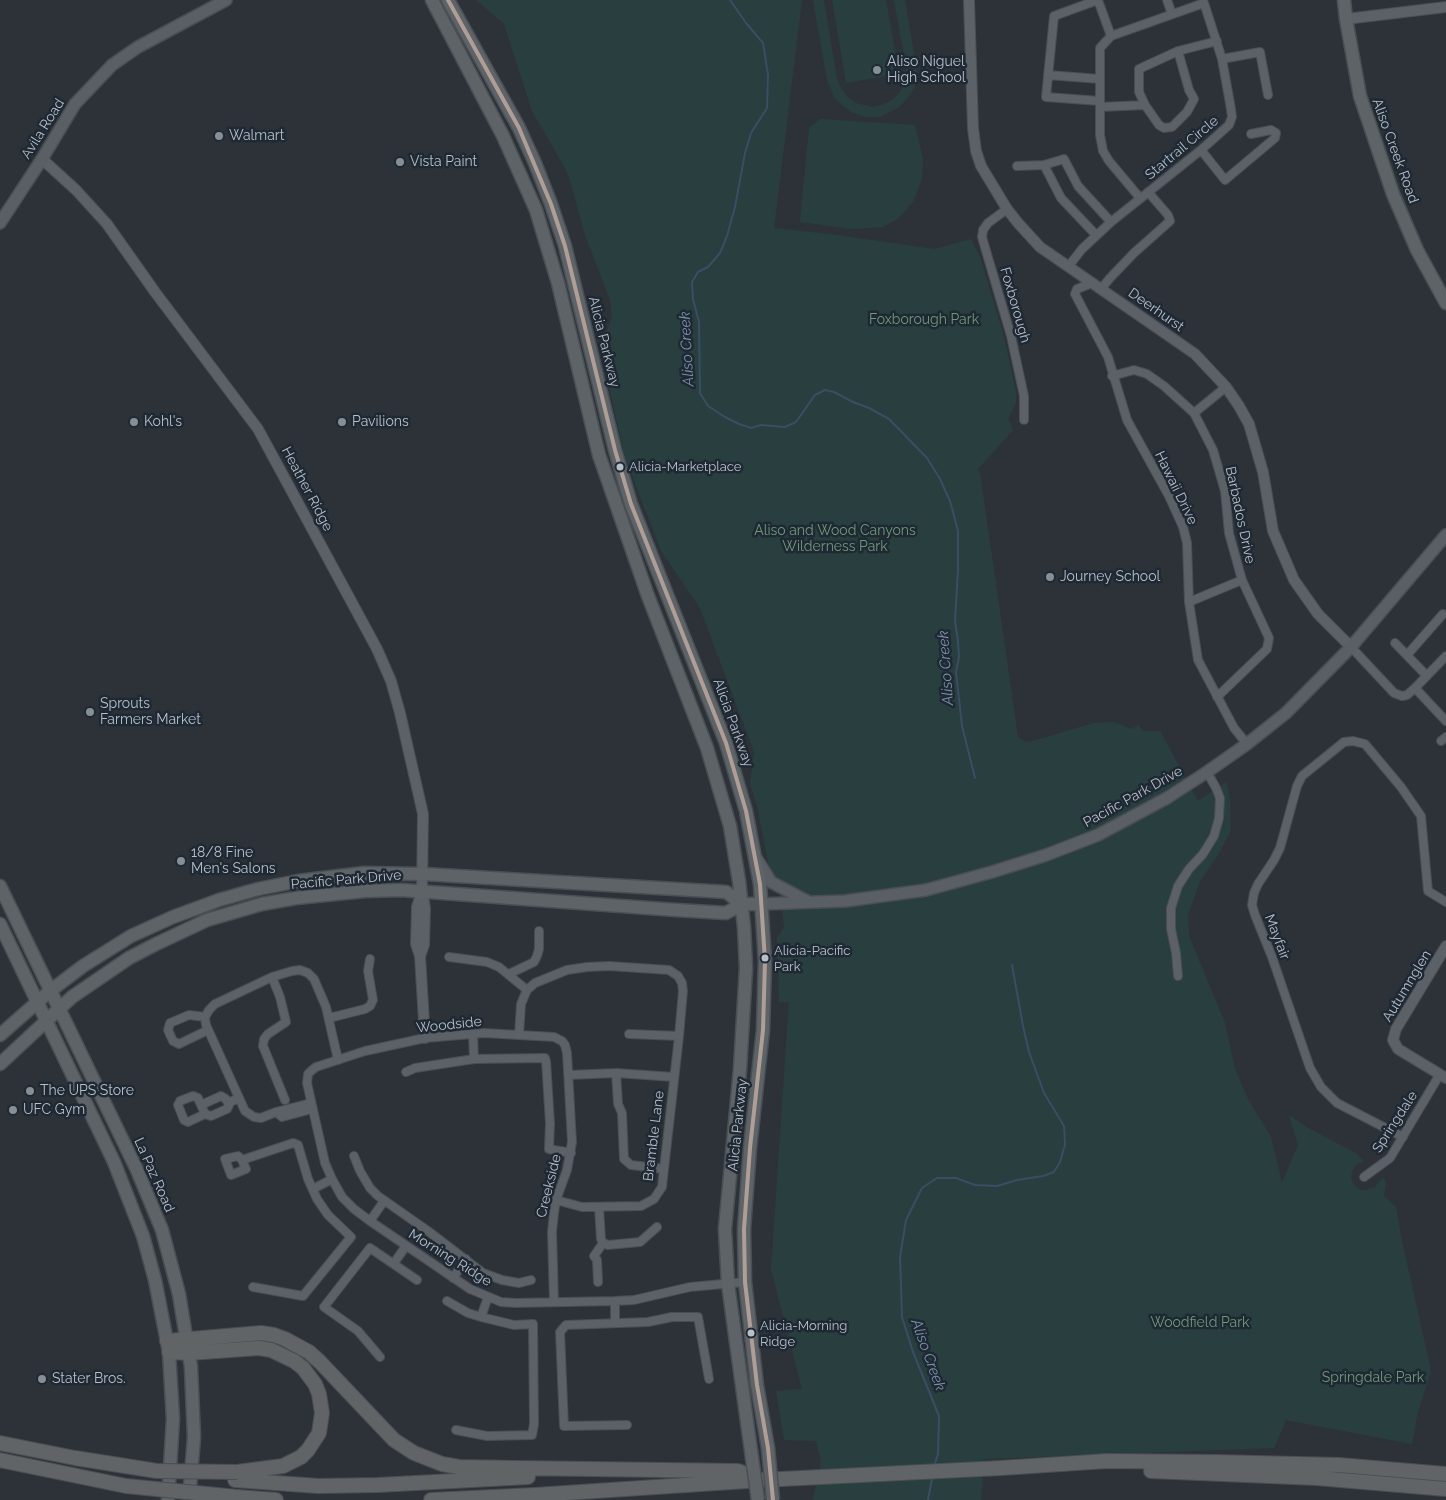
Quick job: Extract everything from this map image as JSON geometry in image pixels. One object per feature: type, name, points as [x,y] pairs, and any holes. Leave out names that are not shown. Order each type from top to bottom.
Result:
[{"type":"highway","points":[[188,1346],[261,1333],[274,1335],[298,1345],[320,1362],[394,1440],[414,1453],[442,1464],[468,1467],[619,1471],[738,1471],[762,1480]]},
{"type":"highway","points":[[168,1346],[259,1348],[271,1350],[294,1361],[315,1384],[319,1394],[322,1413],[321,1423],[314,1441],[308,1450],[301,1457],[283,1466],[236,1476]]},
{"type":"highway","points":[[0,1443],[127,1467],[157,1471],[236,1476],[318,1486],[378,1485],[619,1471]]},
{"type":"highway","points":[[0,1460],[126,1486],[276,1500]]},
{"type":"highway","points":[[431,1500],[1108,1462],[1339,1464],[1446,1474]]},
{"type":"highway","points":[[1000,1468],[1171,1471],[1317,1478],[1446,1489]]},
{"type":"main road","name":"Avila Road","points":[[0,223],[75,104],[112,65],[138,47],[226,0]]},
{"type":"main road","name":"Alicia Parkway","points":[[432,0],[503,136],[536,210],[558,283],[599,455],[638,568],[707,748],[720,788],[734,849],[742,904],[746,968],[726,1229],[728,1284],[758,1500]]},
{"type":"main road","name":"Alicia Parkway","points":[[448,0],[519,128],[536,163],[551,204],[565,246],[604,410],[620,468],[632,504],[726,743],[744,803],[756,858],[762,904],[765,961],[763,1030],[746,1211],[745,1282],[757,1385],[768,1448],[773,1500]]},
{"type":"main road","name":"Aliso Creek Road","points":[[1344,0],[1360,96],[1393,194],[1426,268],[1446,303]]},
{"type":"main road","name":"Pacific Park Drive","points":[[0,1064],[72,997],[129,958],[182,931],[231,912],[296,898],[365,891],[422,890],[676,910],[728,912],[742,904],[811,903],[926,890],[1046,855],[1098,835],[1168,798],[1247,744],[1298,702],[1351,647],[1446,536]]},
{"type":"main road","points":[[756,858],[770,882],[811,903]]},
{"type":"main road","name":"Pacific Park Drive","points":[[0,1035],[50,991],[84,966],[131,936],[189,911],[245,892],[298,880],[379,873],[423,874],[726,892],[742,904]]},
{"type":"main road","name":"La Paz Road","points":[[0,886],[60,1008],[151,1202],[171,1263],[188,1346],[193,1399],[194,1437],[189,1500]]},
{"type":"main road","points":[[182,931],[197,918],[236,904],[244,896],[245,892]]},
{"type":"main road","points":[[0,924],[128,1194],[146,1245],[168,1346],[173,1419],[168,1500]]},
{"type":"street","name":"Deerhurst","points":[[969,0],[973,128],[976,151],[982,166],[1007,209],[1040,247],[1195,354],[1226,387],[1239,406],[1251,431],[1263,472],[1273,531],[1294,580],[1318,614],[1351,647]]},
{"type":"street","points":[[1167,0],[1172,14]]},
{"type":"street","points":[[1145,105],[1100,104],[1046,97],[1054,16],[1094,1],[1099,3],[1111,36],[1212,0]]},
{"type":"street","name":"Startrail Circle","points":[[1068,267],[1082,249],[1111,222],[1224,132],[1229,125],[1232,117],[1222,59],[1204,3]]},
{"type":"street","points":[[1346,19],[1446,7]]},
{"type":"street","name":"Startrail Circle","points":[[1111,36],[1100,48],[1100,135],[1103,151],[1109,161],[1140,198]]},
{"type":"street","points":[[1178,51],[1189,90],[1194,99],[1187,112],[1172,126],[1164,128],[1159,125],[1145,105],[1139,92],[1139,69],[1178,51],[1217,41]]},
{"type":"street","points":[[1222,59],[1260,52],[1268,95]]},
{"type":"street","points":[[1048,75],[1100,79]]},
{"type":"street","points":[[1201,150],[1225,180],[1275,138],[1276,133],[1271,130],[1251,134]]},
{"type":"street","name":"Heather Ridge","points":[[42,159],[76,190],[107,224],[155,292],[258,429],[367,631],[391,681],[423,814],[422,890],[426,908],[424,945],[420,956],[425,1038]]},
{"type":"street","points":[[1017,166],[1044,165],[1064,159],[1078,186],[1111,222]]},
{"type":"street","points":[[1044,165],[1060,198],[1096,236]]},
{"type":"street","points":[[1101,289],[1134,253],[1170,221],[1168,214],[1148,192]]},
{"type":"street","name":"Foxborough","points":[[1007,209],[988,223],[983,230],[982,237],[1012,336],[1024,396],[1024,420]]},
{"type":"street","name":"Hawaii Drive","points":[[1092,283],[1077,290],[1076,294],[1108,357],[1112,376],[1127,420],[1169,496],[1183,527],[1187,543],[1189,602],[1198,660],[1234,728],[1247,744]]},
{"type":"street","name":"Barbados Drive","points":[[1112,376],[1134,370],[1147,374],[1164,386],[1194,413],[1212,450],[1225,491],[1229,533],[1242,580],[1269,638],[1267,649],[1218,697]]},
{"type":"street","points":[[1194,413],[1226,387]]},
{"type":"street","points":[[1189,602],[1242,580]]},
{"type":"street","points":[[1407,654],[1443,614]]},
{"type":"street","points":[[1396,643],[1427,676]]},
{"type":"street","points":[[1351,647],[1398,696],[1407,695],[1446,656]]},
{"type":"street","points":[[1415,688],[1446,721]]},
{"type":"street","name":"Mayfair","points":[[1403,1137],[1337,1103],[1321,1087],[1310,1068],[1272,957],[1254,915],[1252,905],[1254,893],[1280,848],[1296,786],[1302,776],[1344,742],[1353,740],[1365,744],[1401,787],[1421,816],[1428,891],[1446,902]]},
{"type":"street","points":[[1178,976],[1171,929],[1171,908],[1178,886],[1189,869],[1203,854],[1214,836],[1219,818],[1220,798],[1216,788],[1203,774]]},
{"type":"street","points":[[509,974],[534,962],[539,949],[540,931]]},
{"type":"street","name":"Autumnglen","points":[[1443,1076],[1398,1049],[1393,1040],[1396,1029],[1446,946]]},
{"type":"street","points":[[449,958],[487,962],[509,974],[527,990],[521,1004],[519,1035]]},
{"type":"street","points":[[329,1018],[370,1006],[373,1000],[368,971],[370,960]]},
{"type":"street","name":"Bramble Lane","points":[[527,990],[548,976],[587,966],[668,970],[678,976],[682,983],[679,1036],[662,1187],[654,1199],[641,1206],[582,1207],[556,1200]]},
{"type":"street","points":[[312,1106],[282,1117],[276,1112],[261,1118],[254,1117],[245,1111],[208,1030],[205,1017],[215,1004],[222,1000],[272,977],[292,970],[300,970],[308,973],[314,979],[329,1018],[338,1060]]},
{"type":"street","points":[[272,977],[280,997],[286,1022],[268,1034],[264,1039],[263,1046],[285,1100]]},
{"type":"street","points":[[205,1017],[190,1014],[170,1024],[168,1030],[173,1041],[179,1044],[208,1030]]},
{"type":"street","points":[[473,1034],[474,1059]]},
{"type":"street","name":"Woodside","points":[[308,1074],[316,1067],[365,1051],[425,1038],[473,1034],[554,1037],[566,1045],[569,1075]]},
{"type":"street","points":[[629,1034],[679,1036]]},
{"type":"street","points":[[406,1072],[415,1068],[474,1059],[545,1058],[550,1123],[549,1149],[571,1153]]},
{"type":"street","points":[[569,1075],[616,1073],[674,1077]]},
{"type":"street","points":[[616,1073],[618,1104],[622,1113],[622,1154],[624,1159],[631,1165],[664,1169]]},
{"type":"street","name":"Morning Ridge","points":[[308,1074],[307,1083],[325,1163],[342,1197],[370,1221],[470,1289],[501,1302],[614,1301],[644,1298],[690,1287],[745,1282]]},
{"type":"street","name":"Creekside","points":[[554,1302],[552,1232],[556,1200],[567,1170],[572,1142],[569,1075]]},
{"type":"street","name":"Springdale","points":[[1364,1177],[1390,1158],[1443,1076]]},
{"type":"street","points":[[202,1105],[221,1096],[228,1102],[227,1109],[211,1116],[205,1114],[188,1122],[184,1120],[178,1105],[180,1101],[192,1096],[198,1098],[205,1114]]},
{"type":"street","points":[[228,1102],[239,1098]]},
{"type":"street","points":[[242,1160],[293,1143],[298,1146],[312,1189],[328,1215],[351,1236],[303,1296],[253,1287]]},
{"type":"street","points":[[354,1156],[370,1188],[384,1201],[484,1273],[502,1280],[519,1283],[531,1280]]},
{"type":"street","points":[[312,1189],[332,1179]]},
{"type":"street","points":[[370,1221],[384,1201]]},
{"type":"street","points":[[599,1208],[601,1239],[603,1243],[608,1245],[635,1244],[640,1242],[656,1227]]},
{"type":"street","points":[[598,1282],[597,1260],[594,1256],[603,1243]]},
{"type":"street","points":[[394,1263],[406,1246]]},
{"type":"street","points":[[380,1357],[358,1331],[324,1306],[370,1248],[418,1280]]},
{"type":"street","points":[[453,1278],[466,1259]]},
{"type":"street","points":[[481,1317],[488,1297]]},
{"type":"street","points":[[447,1301],[468,1313],[481,1317],[514,1324],[532,1324],[534,1424],[532,1435],[487,1436],[456,1430]]},
{"type":"street","points":[[614,1301],[615,1323]]},
{"type":"street","points":[[627,1426],[564,1426],[560,1332],[566,1325],[648,1322],[687,1316],[698,1317],[709,1379]]},
{"type":"green space","points":[[476,0],[802,0],[774,228],[934,249],[971,239],[981,260],[1004,337],[1016,392],[1016,403],[1008,419],[1013,430],[977,470],[980,473],[1018,737],[1029,742],[1094,723],[1114,722],[1131,729],[1139,725],[1142,731],[1160,731],[1198,801],[1226,782],[1230,799],[1231,830],[1218,855],[1200,881],[1188,915],[1189,936],[1225,1023],[1235,1069],[1247,1097],[1271,1137],[1282,1183],[1298,1145],[1289,1115],[1308,1128],[1356,1153],[1364,1161],[1357,1164],[1352,1171],[1351,1178],[1359,1189],[1374,1188],[1383,1177],[1386,1183],[1384,1196],[1396,1207],[1430,1366],[1430,1374],[1417,1416],[1412,1444],[1286,1420],[1274,1448],[984,1459],[981,1500],[813,1500],[821,1461],[816,1441],[784,1440],[776,1391],[802,1389],[771,1269],[789,1002],[779,1002],[777,937],[784,928],[779,880],[770,873],[757,805],[750,784],[754,752],[700,608],[661,551],[626,460],[600,349],[612,317],[610,300],[585,235],[570,180],[532,111],[504,24]]},
{"type":"green space","points":[[813,0],[824,0],[837,78],[841,88],[847,97],[856,103],[872,107],[892,100],[905,83],[906,66],[894,0],[905,0],[918,77],[916,77],[915,86],[908,98],[898,108],[879,117],[865,117],[851,112],[835,99],[827,80]]},
{"type":"green space","points":[[832,0],[886,0],[899,74],[846,83]]},
{"type":"green space","points":[[820,119],[915,125],[923,159],[922,179],[913,202],[898,219],[882,227],[853,229],[800,222],[809,128]]},
{"type":"waterway","name":"Aliso Creek","points":[[730,0],[763,43],[768,75],[767,108],[751,133],[745,153],[735,207],[720,253],[708,267],[698,272],[692,282],[693,299],[699,322],[700,393],[708,406],[725,417],[751,428],[761,425],[785,427],[796,422],[815,395],[825,390],[834,392],[889,419],[927,458],[940,479],[950,501],[958,531],[955,621],[959,657],[956,672],[962,726],[975,778]]},
{"type":"waterway","name":"Aliso Creek","points":[[934,1466],[938,1454],[939,1416],[913,1352],[902,1317],[900,1257],[906,1220],[922,1188],[937,1178],[956,1178],[975,1185],[997,1186],[1017,1180],[1043,1176],[1054,1172],[1060,1162],[1065,1145],[1064,1126],[1044,1093],[1029,1052],[1012,965]]},
{"type":"waterway","name":"Aliso Creek","points":[[928,1500],[932,1478]]},
{"type":"transit line","points":[[448,0],[519,128],[551,204],[565,246],[615,450],[631,504],[726,743],[746,811],[760,884],[765,961],[763,1030],[750,1148],[744,1229],[745,1282],[757,1385],[768,1448],[773,1500]]},
{"type":"place","name":"Aliso Niguel High School","points":[[877,70]]},
{"type":"place","name":"Walmart","points":[[219,136]]},
{"type":"place","name":"Vista Paint","points":[[400,162]]},
{"type":"place","name":"Kohl's","points":[[134,422]]},
{"type":"place","name":"Pavilions","points":[[342,422]]},
{"type":"place","name":"Alicia-Marketplace","points":[[620,467]]},
{"type":"place","name":"Journey School","points":[[1050,577]]},
{"type":"place","name":"Sprouts Farmers Market","points":[[90,712]]},
{"type":"place","name":"18/8 Fine Men's Salons","points":[[181,861]]},
{"type":"place","name":"Alicia-Pacific Park","points":[[765,958]]},
{"type":"place","name":"The UPS Store","points":[[30,1091]]},
{"type":"place","name":"UFC Gym","points":[[13,1110]]},
{"type":"place","name":"Alicia-Morning Ridge","points":[[751,1333]]},
{"type":"place","name":"Stater Bros.","points":[[42,1379]]},
{"type":"park label","name":"Foxborough Park","points":[[924,320]]},
{"type":"park label","name":"Aliso and Wood Canyons Wilderness Park","points":[[835,540]]},
{"type":"park label","name":"Woodfield Park","points":[[1200,1323]]},
{"type":"park label","name":"Springdale Park","points":[[1373,1378]]}]
